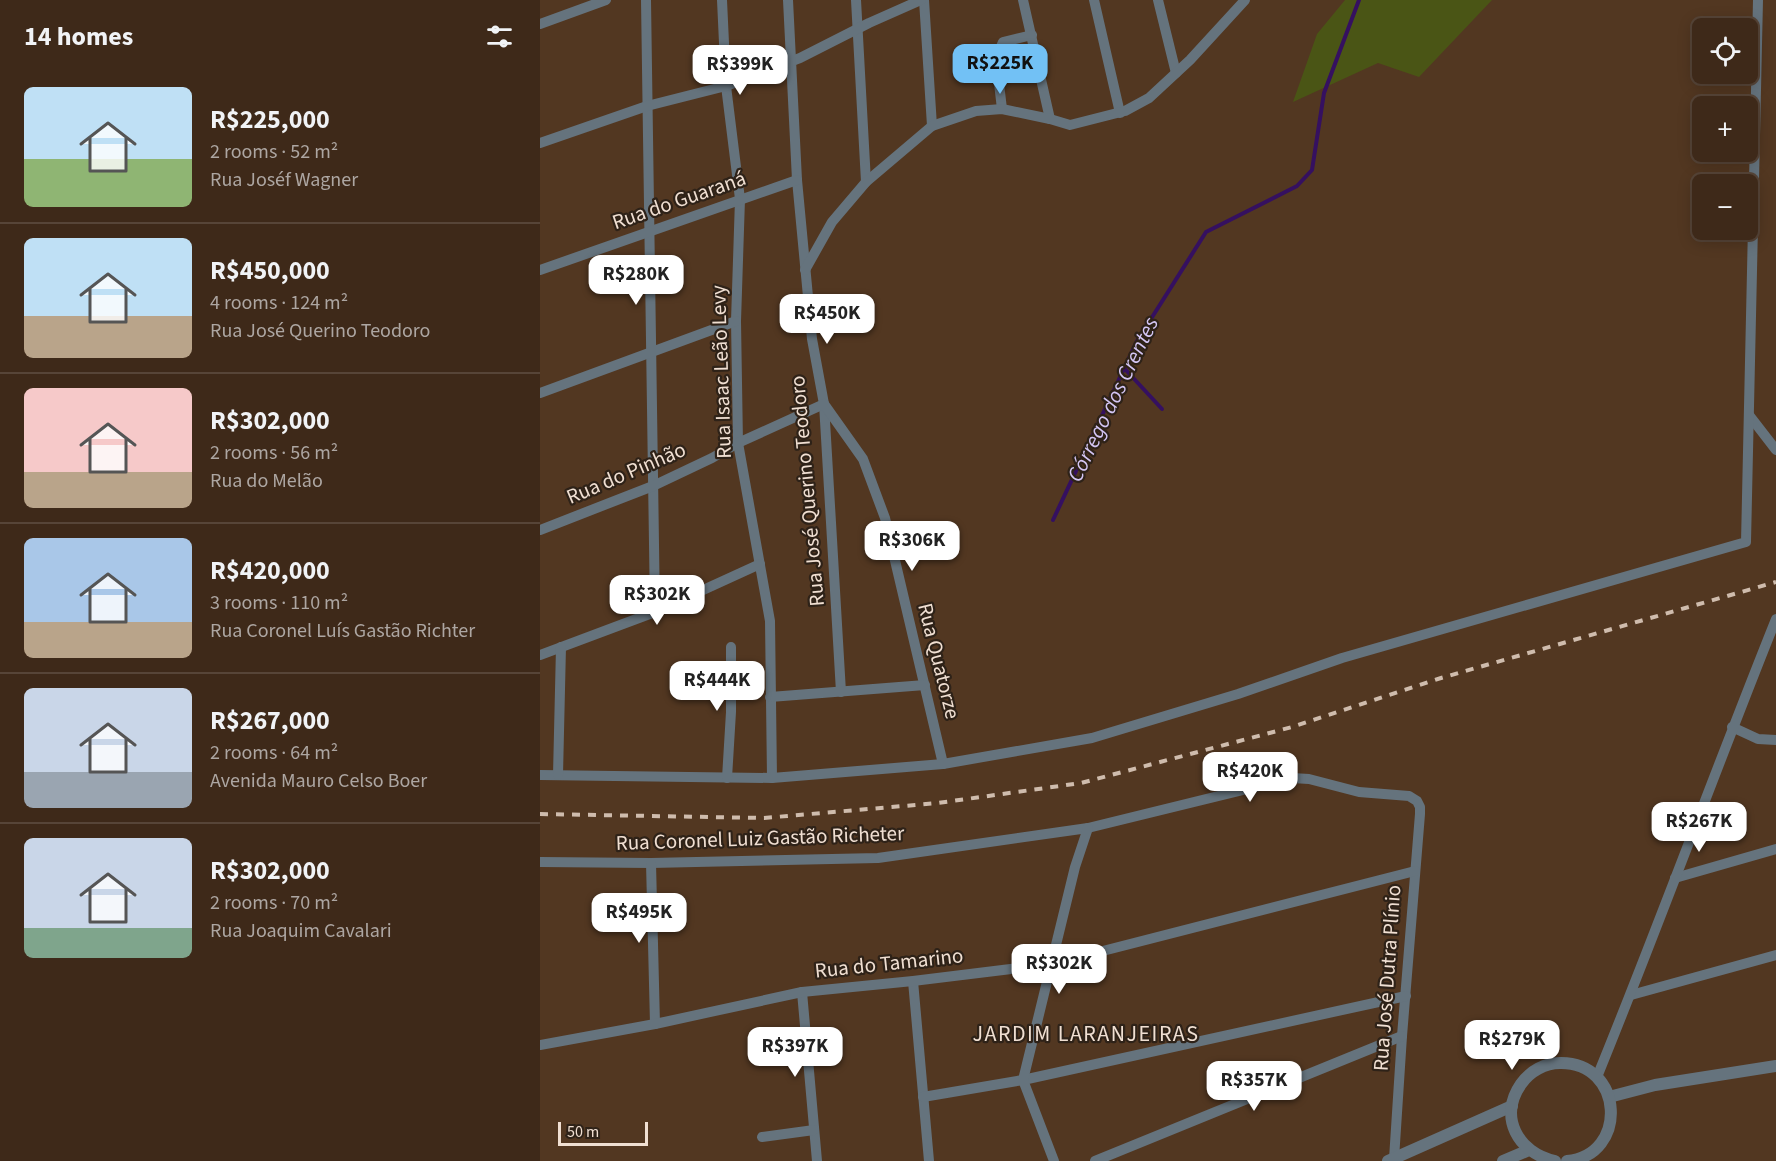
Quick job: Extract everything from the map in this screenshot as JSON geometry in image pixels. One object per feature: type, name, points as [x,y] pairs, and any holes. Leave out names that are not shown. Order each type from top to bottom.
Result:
[{"type":"street","points":[[540,24],[606,0]]},
{"type":"street","points":[[646,0],[655,612]]},
{"type":"street","name":"Rua Isaac Leão Levy","points":[[722,0],[726,86],[740,199],[736,321],[738,443],[770,621],[771,778]]},
{"type":"street","name":"Rua José Querino Teodoro","points":[[788,0],[797,180],[805,271],[812,339],[824,404],[841,692]]},
{"type":"street","points":[[856,0],[866,182]]},
{"type":"street","points":[[540,143],[647,106],[726,86],[790,62],[922,0],[932,126]]},
{"type":"street","points":[[1023,0],[1050,119]]},
{"type":"street","points":[[1094,0],[1120,112]]},
{"type":"street","points":[[1158,0],[1176,73]]},
{"type":"street","points":[[1229,0],[1233,13]]},
{"type":"street","points":[[805,271],[832,222],[866,182],[932,126],[976,111],[1002,109],[1070,125],[1120,112],[1149,98],[1190,60],[1245,0]]},
{"type":"street","points":[[540,775],[771,778],[943,765],[1092,738],[1238,694],[1342,658],[1746,542],[1758,0]]},
{"type":"street","points":[[1002,109],[996,58],[1003,42],[1032,35]]},
{"type":"street","name":"Rua do Guaraná","points":[[540,270],[797,180]]},
{"type":"street","points":[[540,393],[736,321]]},
{"type":"street","name":"Rua do Pinhão","points":[[540,530],[653,486],[738,443],[824,404]]},
{"type":"street","name":"Rua Quatorze","points":[[824,404],[864,459],[885,518],[943,765]]},
{"type":"street","points":[[1749,416],[1776,450]]},
{"type":"street","points":[[540,655],[655,612],[760,564]]},
{"type":"street","points":[[1597,1077],[1776,620]]},
{"type":"street","points":[[558,775],[561,647]]},
{"type":"street","points":[[726,778],[731,712],[731,648]]},
{"type":"street","points":[[770,697],[925,685]]},
{"type":"street","points":[[1732,728],[1758,739],[1776,740]]},
{"type":"street","name":"Rua Coronel Luiz Gastão Richeter","points":[[540,862],[651,864],[878,858],[1088,828],[1292,778],[1309,779],[1359,792],[1409,796],[1417,801]]},
{"type":"street","name":"Rua José Dutra Plínio","points":[[1391,1160],[1420,814],[1417,801]]},
{"type":"street","points":[[1054,1161],[1023,1080],[1075,867],[1088,828]]},
{"type":"street","points":[[1675,878],[1776,849]]},
{"type":"street","points":[[651,864],[655,1024]]},
{"type":"street","name":"Rua do Tamarino","points":[[540,1045],[655,1024],[802,992],[1052,964],[1415,871]]},
{"type":"street","points":[[1630,995],[1776,955]]},
{"type":"street","points":[[913,981],[929,1161]]},
{"type":"street","points":[[802,992],[816,1161]]},
{"type":"street","points":[[923,1097],[1023,1080],[1406,996]]},
{"type":"street","points":[[1095,1161],[1402,1036]]},
{"type":"street","points":[[1555,1161],[1543,1158],[1529,1150],[1513,1125],[1512,1106],[1516,1090],[1538,1068],[1553,1063],[1569,1063],[1584,1068],[1597,1077],[1609,1097],[1612,1113],[1609,1129],[1601,1143],[1589,1154],[1567,1161]]},
{"type":"street","points":[[1609,1097],[1655,1085],[1776,1066]]},
{"type":"street","points":[[1391,1160],[1512,1106]]},
{"type":"street","points":[[762,1137],[814,1130]]},
{"type":"street","points":[[1503,1161],[1529,1150]]},
{"type":"green space","points":[[1345,0],[1492,0],[1419,77],[1378,63],[1293,102],[1317,34]]},
{"type":"waterway","name":"Córrego dos Crentes","points":[[1053,520],[1137,341],[1206,232],[1297,186],[1312,170],[1324,93],[1359,0]]},
{"type":"waterway","points":[[1124,368],[1162,409]]},
{"type":"railway","points":[[540,814],[764,818],[938,803],[1081,783],[1292,727],[1441,678],[1776,582]]},
{"type":"district","name":"JARDIM LARANJEIRAS","points":[[1086,1033]]}]
